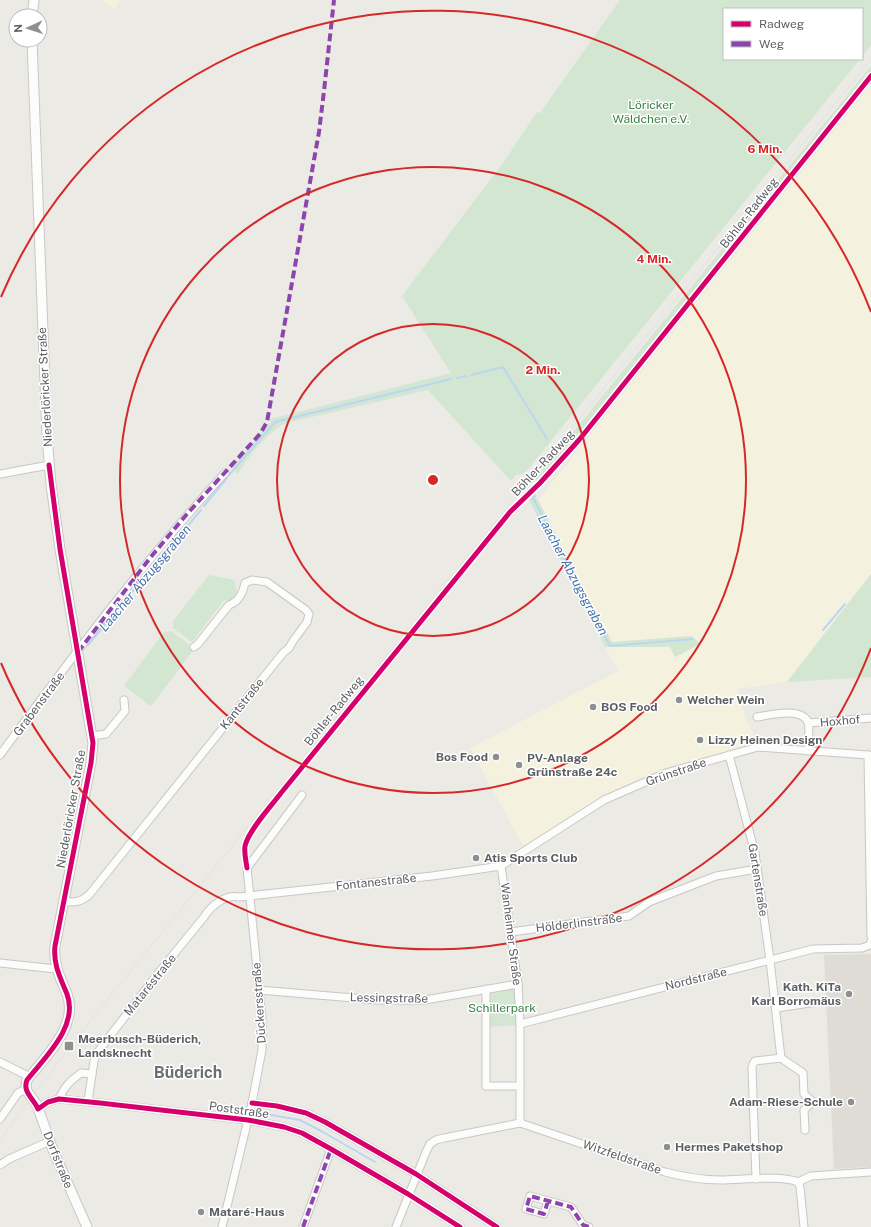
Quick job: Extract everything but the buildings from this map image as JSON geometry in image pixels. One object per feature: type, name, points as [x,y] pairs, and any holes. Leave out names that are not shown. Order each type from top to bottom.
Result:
[{"type":"main road","name":"Niederlöricker Straße","points":[[27,1091],[26,1083],[62,1035],[68,1020],[68,997],[56,969],[54,958],[55,946],[91,763],[92,750],[92,736],[60,549],[49,465],[45,411],[32,48]]},
{"type":"main road","name":"Dorfstraße","points":[[27,1091],[38,1109],[87,1227]]},
{"type":"street","points":[[0,474],[49,465]]},
{"type":"street","name":"Grabenstraße","points":[[0,755],[154,554],[187,514],[225,473]]},
{"type":"street","name":"Kantstraße","points":[[64,901],[76,902],[89,895],[278,659],[289,648],[307,622],[308,614],[306,610],[266,582],[252,580],[245,583],[242,593],[234,604],[229,605],[194,647]]},
{"type":"street","points":[[92,736],[104,735],[107,733],[124,711],[124,700]]},
{"type":"street","name":"Hoxhof","points":[[757,717],[793,713],[803,716],[808,723],[808,751]]},
{"type":"street","name":"Hoxhof","points":[[808,723],[871,718]]},
{"type":"street","name":"Grünstraße","points":[[501,866],[604,800],[666,773],[758,747],[869,756]]},
{"type":"street","name":"Gartenstraße","points":[[729,755],[755,853],[770,960],[781,1058]]},
{"type":"street","points":[[869,756],[871,936]]},
{"type":"street","points":[[250,895],[247,868],[302,795]]},
{"type":"street","name":"Fontanestraße","points":[[250,895],[432,876],[501,866]]},
{"type":"street","name":"Wanheimer Straße","points":[[501,866],[518,984],[520,1024],[520,1123]]},
{"type":"street","name":"Hölderlinstraße","points":[[511,932],[629,916],[649,902],[709,878],[757,869]]},
{"type":"street","name":"Mataréstraße","points":[[88,1101],[97,1053],[156,976],[204,918],[208,911],[216,904],[234,896],[239,897],[250,895]]},
{"type":"street","name":"Dückersstraße","points":[[222,1227],[252,1103],[262,1050],[262,1020],[250,895]]},
{"type":"street","name":"Nordstraße","points":[[520,1024],[813,949],[862,948],[870,944],[871,941]]},
{"type":"street","points":[[0,963],[56,969]]},
{"type":"street","name":"Lessingstraße","points":[[259,990],[377,1000],[425,1000],[518,984]]},
{"type":"street","points":[[486,989],[486,1086],[520,1086]]},
{"type":"street","points":[[776,1008],[810,1003]]},
{"type":"street","points":[[756,1179],[752,1068],[755,1062],[781,1058],[803,1073],[804,1094],[813,1102],[804,1110],[805,1130]]},
{"type":"street","points":[[0,1062],[30,1077]]},
{"type":"street","points":[[59,1099],[68,1082],[81,1073],[92,1074]]},
{"type":"street","points":[[0,1119],[18,1093],[27,1091]]},
{"type":"street","name":"Poststraße","points":[[38,1109],[48,1102],[59,1099],[88,1101],[248,1120],[293,1130],[331,1149],[408,1194],[460,1227]]},
{"type":"street","name":"Poststraße","points":[[252,1103],[306,1113],[325,1122],[416,1174],[497,1227]]},
{"type":"street","name":"Witzfeldstraße","points":[[396,1227],[416,1174],[430,1144],[436,1140],[444,1138],[520,1123],[666,1172],[702,1179],[786,1179],[798,1182],[812,1176],[871,1172]]},
{"type":"street","points":[[0,1165],[9,1159],[50,1141]]},
{"type":"street","points":[[303,1227],[331,1149]]},
{"type":"street","points":[[798,1182],[800,1187],[804,1227]]},
{"type":"street","points":[[548,1201],[571,1208],[583,1225],[589,1227]]},
{"type":"shaded area","points":[[101,0],[120,0],[114,9]]},
{"type":"shaded area","points":[[871,85],[871,574],[787,682],[737,689],[747,721],[758,744],[666,768],[603,796],[523,846],[470,748],[618,671],[605,647],[671,647],[675,657],[700,644],[692,636],[612,642],[538,500]]},
{"type":"shaded area","points":[[871,954],[871,1167],[834,1169],[824,955]]},
{"type":"green space","name":"Löricker Wäldchen e.V.","points":[[620,0],[871,0],[871,45],[863,55],[863,8],[723,8],[723,60],[859,60],[524,474],[516,475],[511,481],[428,390],[286,423],[279,427],[259,445],[238,474],[232,468],[271,419],[451,373],[402,296],[503,163],[537,112],[540,113]]},
{"type":"green space","points":[[871,66],[871,74],[577,438],[540,481],[535,479]]},
{"type":"green space","points":[[532,494],[538,500],[612,642],[692,636],[700,644],[675,657],[670,647],[605,647],[530,502],[529,498]]},
{"type":"green space","points":[[871,574],[871,677],[787,682]]},
{"type":"green space","points":[[209,575],[234,580],[237,593],[229,601],[224,600],[192,642],[173,628],[173,621]]},
{"type":"green space","points":[[171,631],[191,646],[192,652],[151,706],[124,686],[164,632]]},
{"type":"green space","name":"Schillerpark","points":[[515,987],[517,1025],[488,1027],[489,991]]},
{"type":"waterway","name":"Laacher Abzugsgraben","points":[[471,375],[503,367],[547,439]]},
{"type":"waterway","name":"Laacher Abzugsgraben","points":[[457,378],[466,376]]},
{"type":"waterway","name":"Laacher Abzugsgraben","points":[[229,475],[275,422],[451,379]]},
{"type":"waterway","name":"Laacher Abzugsgraben","points":[[204,506],[227,478]]},
{"type":"waterway","name":"Laacher Abzugsgraben","points":[[535,496],[533,498],[610,646],[693,639]]},
{"type":"waterway","name":"Laacher Abzugsgraben","points":[[88,645],[201,510]]},
{"type":"waterway","name":"Laacher Abzugsgraben","points":[[823,630],[845,604]]},
{"type":"waterway","points":[[260,1113],[300,1120],[375,1162]]},
{"type":"tram line","points":[[0,1140],[31,1097],[99,1010],[871,60]]},
{"type":"marked path","points":[[78,652],[150,558],[187,514],[260,434],[267,422],[319,132],[334,0]]},
{"type":"marked path","points":[[303,1227],[331,1149]]},
{"type":"marked path","points":[[548,1201],[544,1214],[526,1209],[530,1196],[571,1207],[583,1225],[589,1227]]},
{"type":"cycle path","name":"Böhler-Radweg","points":[[247,868],[245,846],[255,826],[266,811],[510,512],[540,483],[579,440],[871,76]]},
{"type":"cycle path","points":[[49,465],[60,549],[93,743],[91,763],[55,946],[56,965],[67,994],[69,1006],[68,1018],[64,1029],[51,1051],[27,1080],[27,1092],[38,1109],[48,1102],[59,1099],[248,1120],[284,1127],[302,1133],[331,1149],[408,1194],[460,1227]]},
{"type":"cycle path","points":[[252,1103],[277,1106],[306,1113],[325,1122],[416,1174],[497,1227]]},
{"type":"place","name":"Welcher Wein","points":[[679,700]]},
{"type":"place","name":"BOS Food","points":[[593,707]]},
{"type":"place","name":"Lizzy Heinen Design","points":[[700,740]]},
{"type":"place","name":"Bos Food","points":[[496,757]]},
{"type":"place","name":"PV-Anlage Grünstraße 24c","points":[[519,765]]},
{"type":"place","name":"Atis Sports Club","points":[[476,858]]},
{"type":"place","name":"Kath. KiTa Karl Borromäus","points":[[849,994]]},
{"type":"place","name":"Meerbusch-Büderich, Landsknecht","points":[[69,1046]]},
{"type":"place","name":"Adam-Riese-Schule","points":[[851,1102]]},
{"type":"place","name":"Hermes Paketshop","points":[[667,1147]]},
{"type":"place","name":"Mataré-Haus","points":[[201,1212]]},
{"type":"district","name":"Büderich","points":[[188,1072]]}]
